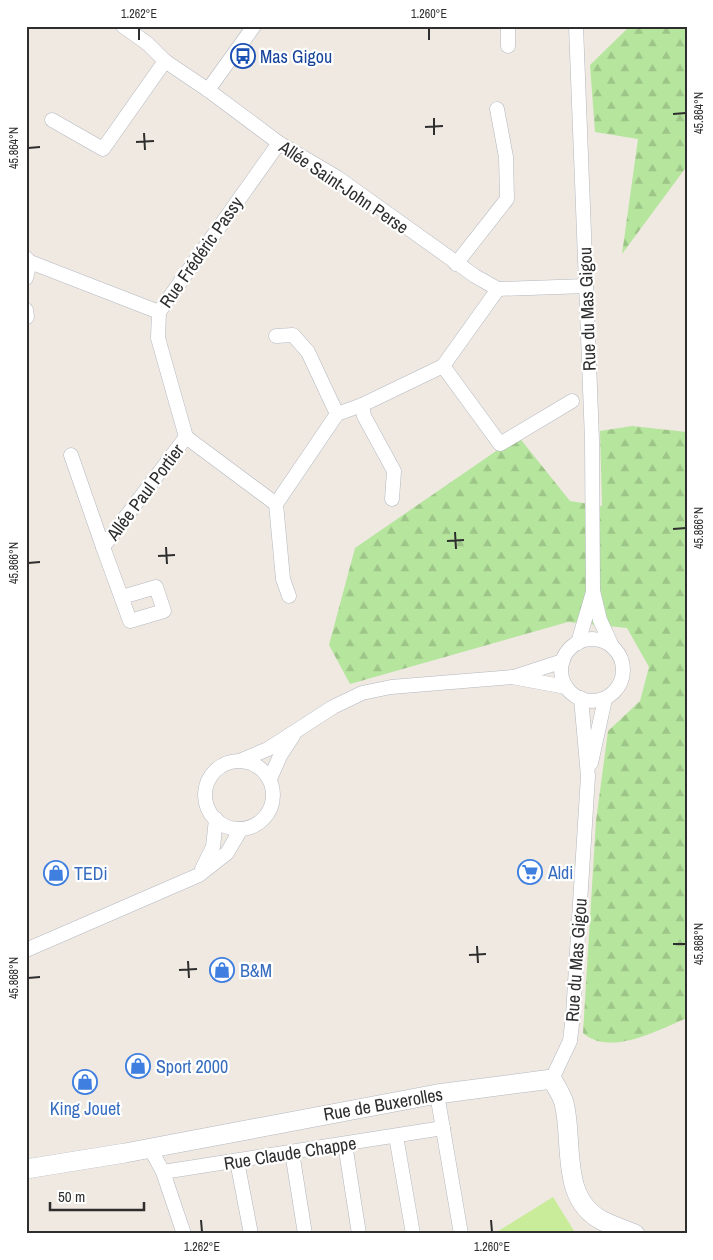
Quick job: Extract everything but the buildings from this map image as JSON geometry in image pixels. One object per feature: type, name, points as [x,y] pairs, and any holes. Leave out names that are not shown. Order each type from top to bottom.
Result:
[{"type":"street","points":[[208,90],[254,26]]},
{"type":"street","points":[[508,26],[508,46]]},
{"type":"street","name":"Rue du Mas Gigou","points":[[576,26],[592,440],[593,591],[600,620],[611,644]]},
{"type":"street","name":"Allée Saint-John Perse","points":[[127,27],[165,61],[208,90],[279,143],[338,178],[456,264],[498,289]]},
{"type":"street","points":[[52,120],[103,149],[165,61]]},
{"type":"street","points":[[456,264],[506,199],[506,157],[497,108]]},
{"type":"street","name":"Rue Frédéric Passy","points":[[186,437],[158,338],[159,312],[279,143]]},
{"type":"street","points":[[26,278],[28,260],[159,312]]},
{"type":"street","points":[[289,596],[283,579],[276,504],[337,414],[362,405],[443,366],[498,289],[586,286]]},
{"type":"street","points":[[276,336],[293,335],[308,352],[337,414]]},
{"type":"street","points":[[443,366],[500,444],[572,401]]},
{"type":"street","points":[[362,405],[364,416],[394,471],[392,499]]},
{"type":"street","points":[[186,437],[276,504]]},
{"type":"street","name":"Allée Paul Portier","points":[[103,546],[186,437]]},
{"type":"street","name":"Allée Paul Portier","points":[[71,455],[122,597]]},
{"type":"street","name":"Rue du Mas Gigou","points":[[578,644],[593,591]]},
{"type":"street","points":[[242,760],[253,763],[263,769],[270,778],[274,790],[274,801],[269,812],[257,824],[242,829],[230,828],[216,819],[206,806],[207,784],[220,766],[230,761],[242,760],[268,749],[333,707],[362,693],[391,687],[512,678],[542,681],[566,688],[580,698],[591,701],[605,698],[618,687],[623,672],[620,657],[611,644],[592,640],[578,644],[567,652],[563,661],[562,673],[566,688]]},
{"type":"street","points":[[512,678],[563,661]]},
{"type":"street","name":"Rue du Mas Gigou","points":[[580,698],[588,776]]},
{"type":"street","name":"Rue du Mas Gigou","points":[[552,1080],[570,1041],[588,776],[605,698]]},
{"type":"street","points":[[270,778],[280,756],[296,732]]},
{"type":"street","points":[[200,875],[213,847],[216,819]]},
{"type":"street","points":[[26,950],[200,875],[227,853],[242,829]]},
{"type":"street","points":[[552,1080],[564,1101],[572,1174],[576,1193],[588,1210],[602,1221],[635,1234]]},
{"type":"street","name":"Rue de Buxerolles","points":[[26,1169],[150,1148],[437,1094],[552,1080]]},
{"type":"street","points":[[437,1094],[461,1234]]},
{"type":"street","name":"Rue Claude Chappe","points":[[163,1172],[442,1128]]},
{"type":"street","points":[[396,1136],[413,1234]]},
{"type":"street","points":[[345,1144],[359,1234]]},
{"type":"street","points":[[150,1148],[163,1172],[184,1234]]},
{"type":"street","points":[[292,1152],[305,1234]]},
{"type":"street","points":[[237,1161],[251,1234]]},
{"type":"green space","points":[[630,26],[687,26],[687,166],[622,254],[638,139],[595,132],[590,65]]},
{"type":"green space","points":[[632,426],[687,432],[687,1018],[634,1039],[607,1042],[594,1040],[583,1033],[596,821],[608,731],[640,701],[649,667],[627,628],[568,622],[350,684],[329,645],[355,548],[518,436],[570,501],[602,506],[600,431]]},
{"type":"green space","points":[[553,1197],[576,1234],[495,1234],[495,1233]]},
{"type":"place","name":"Mas Gigou","points":[[243,56]]},
{"type":"place","name":"Aldi","points":[[530,872]]},
{"type":"place","name":"TEDi","points":[[56,873]]},
{"type":"place","name":"B&M","points":[[222,970]]},
{"type":"place","name":"Sport 2000","points":[[138,1066]]},
{"type":"place","name":"King Jouet","points":[[85,1082]]}]
